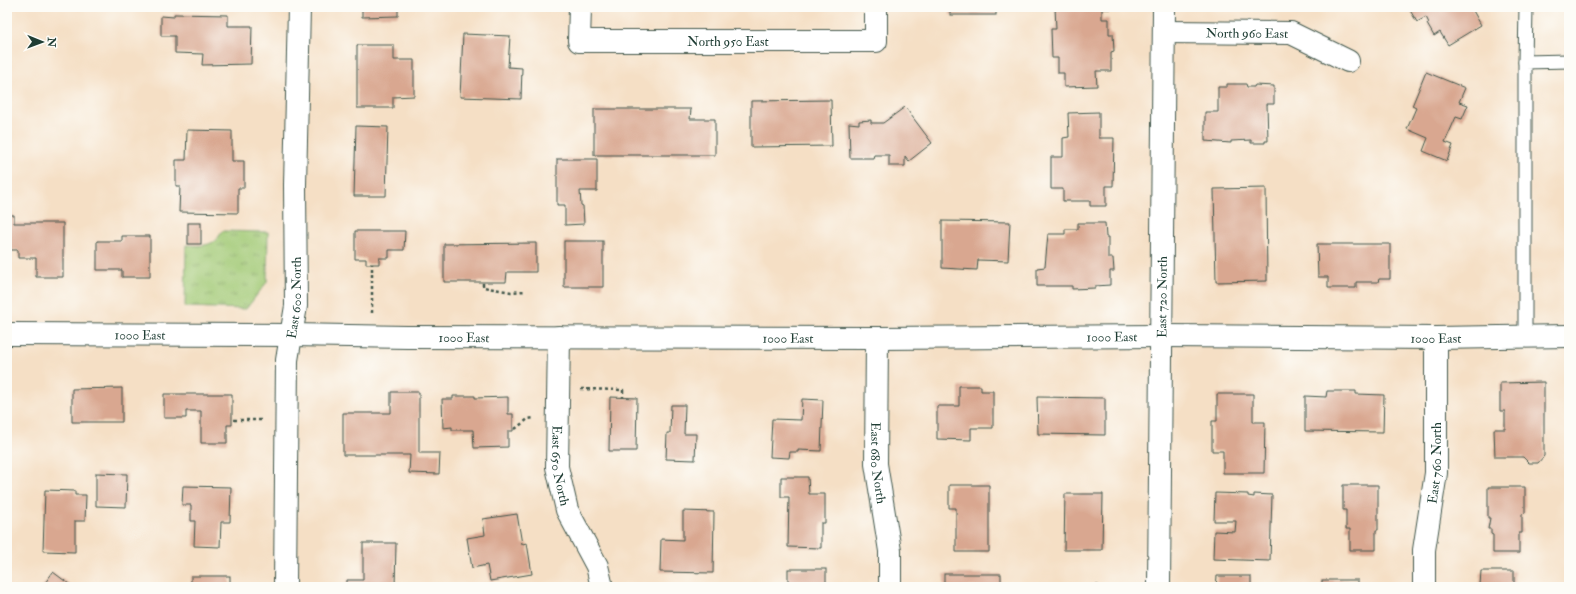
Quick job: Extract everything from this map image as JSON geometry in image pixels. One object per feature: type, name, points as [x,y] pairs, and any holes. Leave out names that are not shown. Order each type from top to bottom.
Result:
[{"type":"street","name":"East 600 North","points":[[285,587],[287,360],[296,306],[295,185],[299,7]]},
{"type":"street","name":"North 950 East","points":[[580,7],[580,41],[876,41],[876,7]]},
{"type":"street","name":"East 720 North","points":[[1159,587],[1164,7]]},
{"type":"street","name":"North 960 East","points":[[1164,32],[1291,34],[1348,60]]},
{"type":"street","name":"1000 East","points":[[7,334],[291,335],[407,338],[877,338],[1162,336],[1436,338],[1569,336]]},
{"type":"street","name":"East 650 North","points":[[559,337],[557,467],[560,486],[567,510],[596,566],[602,587]]},
{"type":"street","name":"East 680 North","points":[[877,338],[876,464],[890,551],[890,587]]},
{"type":"street","name":"East 760 North","points":[[1424,587],[1424,550],[1436,473],[1436,338]]},
{"type":"lane","points":[[1525,336],[1526,7]]},
{"type":"lane","points":[[1525,62],[1569,61]]},
{"type":"path","points":[[372,264],[372,314]]},
{"type":"path","points":[[483,283],[483,287],[526,291]]},
{"type":"path","points":[[558,389],[623,390],[623,398]]},
{"type":"path","points":[[234,420],[287,421]]},
{"type":"green space","points":[[222,231],[268,232],[267,282],[246,309],[185,307],[186,245],[203,245],[212,243]]},
{"type":"building","points":[[362,7],[398,7],[398,16],[362,17]]},
{"type":"building","points":[[950,7],[996,7],[996,15],[950,15]]},
{"type":"building","points":[[1055,7],[1109,7],[1110,9],[1102,9],[1102,19],[1109,19],[1109,34],[1113,34],[1114,51],[1111,52],[1111,71],[1096,71],[1097,86],[1064,87],[1064,73],[1058,73],[1058,58],[1052,58],[1051,29],[1056,29]]},
{"type":"building","points":[[1408,7],[1471,7],[1481,25],[1448,45],[1440,32],[1434,36],[1427,24],[1429,23],[1426,17],[1417,22]]},
{"type":"building","points":[[7,12],[10,13],[9,34],[7,34]]},
{"type":"building","points":[[174,14],[228,15],[228,26],[252,26],[251,64],[202,65],[203,54],[175,53],[175,36],[161,36],[161,16],[174,17]]},
{"type":"building","points":[[463,34],[510,36],[508,67],[522,68],[521,99],[460,97]]},
{"type":"building","points":[[357,45],[394,45],[394,60],[414,60],[414,96],[393,97],[393,108],[357,108]]},
{"type":"building","points":[[1426,72],[1465,88],[1459,102],[1468,105],[1462,119],[1456,117],[1445,142],[1453,145],[1447,161],[1423,151],[1428,138],[1407,129],[1416,108],[1412,106]]},
{"type":"building","points":[[1227,84],[1246,84],[1247,87],[1254,87],[1255,85],[1274,86],[1274,104],[1267,104],[1268,141],[1265,141],[1265,143],[1251,143],[1251,140],[1231,141],[1231,143],[1205,141],[1205,112],[1218,112],[1218,87],[1227,87]]},
{"type":"building","points":[[831,100],[832,146],[751,147],[751,101]]},
{"type":"building","points":[[905,107],[932,143],[909,161],[905,156],[905,166],[889,166],[889,155],[874,155],[873,158],[850,158],[849,123],[859,124],[859,121],[871,120],[871,123],[883,123]]},
{"type":"building","points":[[594,109],[691,109],[690,119],[715,119],[715,155],[594,155]]},
{"type":"building","points":[[1099,112],[1099,138],[1114,138],[1113,186],[1106,186],[1106,206],[1090,206],[1090,201],[1063,201],[1063,189],[1051,189],[1051,157],[1063,157],[1063,138],[1069,137],[1068,113]]},
{"type":"building","points":[[356,126],[388,127],[386,196],[354,196]]},
{"type":"building","points":[[187,130],[232,131],[232,161],[244,161],[244,188],[238,188],[238,213],[179,212],[180,186],[176,186],[176,160],[186,160]]},
{"type":"building","points":[[557,159],[597,159],[597,191],[580,191],[584,224],[565,225],[565,205],[557,205]]},
{"type":"building","points":[[1266,188],[1267,281],[1216,282],[1214,189]]},
{"type":"building","points":[[7,215],[14,215],[14,223],[63,223],[63,277],[36,277],[36,258],[18,258],[18,250],[7,250]]},
{"type":"building","points":[[942,221],[1010,222],[1008,261],[978,260],[977,270],[942,268]]},
{"type":"building","points":[[188,223],[201,223],[201,244],[188,244]]},
{"type":"building","points":[[1078,223],[1105,223],[1106,237],[1108,237],[1108,258],[1113,258],[1114,271],[1110,271],[1110,285],[1095,286],[1095,288],[1072,289],[1072,286],[1037,286],[1037,268],[1045,267],[1048,234],[1065,234],[1065,229],[1078,229]]},
{"type":"building","points":[[355,231],[405,231],[404,250],[389,250],[389,258],[379,258],[379,264],[366,264],[366,259],[355,259]]},
{"type":"building","points":[[122,236],[150,236],[150,277],[122,277],[122,270],[97,270],[97,241],[122,241]]},
{"type":"building","points":[[564,241],[603,241],[603,287],[564,287]]},
{"type":"building","points":[[536,243],[536,272],[507,272],[506,282],[444,282],[444,244]]},
{"type":"building","points":[[1317,244],[1390,244],[1390,279],[1379,279],[1378,282],[1356,282],[1356,288],[1328,288],[1328,277],[1318,277]]},
{"type":"building","points":[[1544,382],[1544,456],[1538,463],[1529,463],[1523,457],[1495,457],[1494,429],[1505,429],[1505,411],[1500,411],[1500,383]]},
{"type":"building","points":[[959,386],[981,386],[981,391],[993,391],[993,428],[971,428],[971,440],[937,439],[937,406],[959,406]]},
{"type":"building","points":[[122,388],[122,422],[72,422],[72,389]]},
{"type":"building","points":[[1327,391],[1356,391],[1356,394],[1384,395],[1383,432],[1305,431],[1305,396],[1326,397]]},
{"type":"building","points":[[391,392],[419,392],[419,453],[440,453],[439,474],[409,473],[410,455],[343,455],[343,413],[391,413]]},
{"type":"building","points":[[164,394],[232,394],[232,425],[227,425],[227,443],[201,443],[201,411],[186,411],[186,418],[164,418]]},
{"type":"building","points":[[1217,394],[1253,394],[1253,422],[1265,422],[1264,473],[1223,473],[1223,451],[1212,451],[1212,421],[1217,421]]},
{"type":"building","points":[[453,396],[475,396],[475,398],[508,397],[508,414],[513,414],[513,431],[508,431],[508,447],[474,448],[473,430],[452,430],[452,427],[443,428],[442,399],[453,399]]},
{"type":"building","points":[[610,397],[637,398],[636,451],[609,451]]},
{"type":"building","points":[[1037,397],[1105,398],[1105,435],[1038,434]]},
{"type":"building","points":[[802,399],[823,400],[821,451],[798,450],[798,452],[790,452],[789,458],[770,457],[772,419],[801,420]]},
{"type":"building","points":[[671,405],[685,405],[684,434],[696,434],[695,460],[666,459],[667,433],[670,433]]},
{"type":"building","points":[[96,473],[127,474],[126,507],[96,506]]},
{"type":"building","points":[[781,477],[808,477],[809,494],[825,494],[825,523],[821,523],[821,548],[788,547],[789,497],[781,497]]},
{"type":"building","points":[[949,485],[989,485],[989,552],[956,552],[956,508],[949,508]]},
{"type":"building","points":[[1343,485],[1378,485],[1378,530],[1376,530],[1376,550],[1350,550],[1350,529],[1346,529],[1346,510],[1343,510]]},
{"type":"building","points":[[183,486],[231,487],[230,522],[221,522],[220,547],[194,546],[195,521],[191,521],[191,505],[182,505]]},
{"type":"building","points":[[1488,487],[1525,487],[1525,513],[1522,514],[1522,533],[1519,533],[1519,553],[1493,553],[1493,535],[1491,534],[1491,529],[1488,529],[1490,518],[1488,518]]},
{"type":"building","points":[[45,490],[75,491],[75,495],[86,495],[85,521],[75,521],[75,552],[43,551]]},
{"type":"building","points":[[1215,493],[1248,494],[1248,496],[1254,497],[1254,494],[1272,495],[1270,561],[1213,559],[1214,531],[1235,532],[1236,521],[1214,521]]},
{"type":"building","points":[[1065,494],[1103,494],[1102,550],[1064,550]]},
{"type":"building","points":[[683,511],[714,512],[713,573],[660,572],[661,539],[683,540]]},
{"type":"building","points":[[517,514],[522,544],[527,543],[532,574],[490,581],[487,565],[472,568],[467,538],[485,535],[483,519]]},
{"type":"building","points":[[363,543],[396,543],[395,587],[347,587],[347,580],[363,580]]},
{"type":"building","points":[[788,569],[826,569],[826,587],[788,587]]},
{"type":"building","points":[[1481,571],[1514,571],[1514,587],[1478,587],[1480,585]]},
{"type":"building","points":[[53,572],[73,587],[42,587]]},
{"type":"building","points":[[944,574],[1001,574],[1001,587],[944,587]]},
{"type":"building","points":[[191,576],[230,576],[230,587],[191,587]]},
{"type":"building","points":[[1217,576],[1251,576],[1251,587],[1216,587]]},
{"type":"building","points":[[1322,580],[1358,580],[1358,587],[1322,587]]},
{"type":"building","points":[[1059,585],[1098,585],[1098,587],[1059,587]]}]
